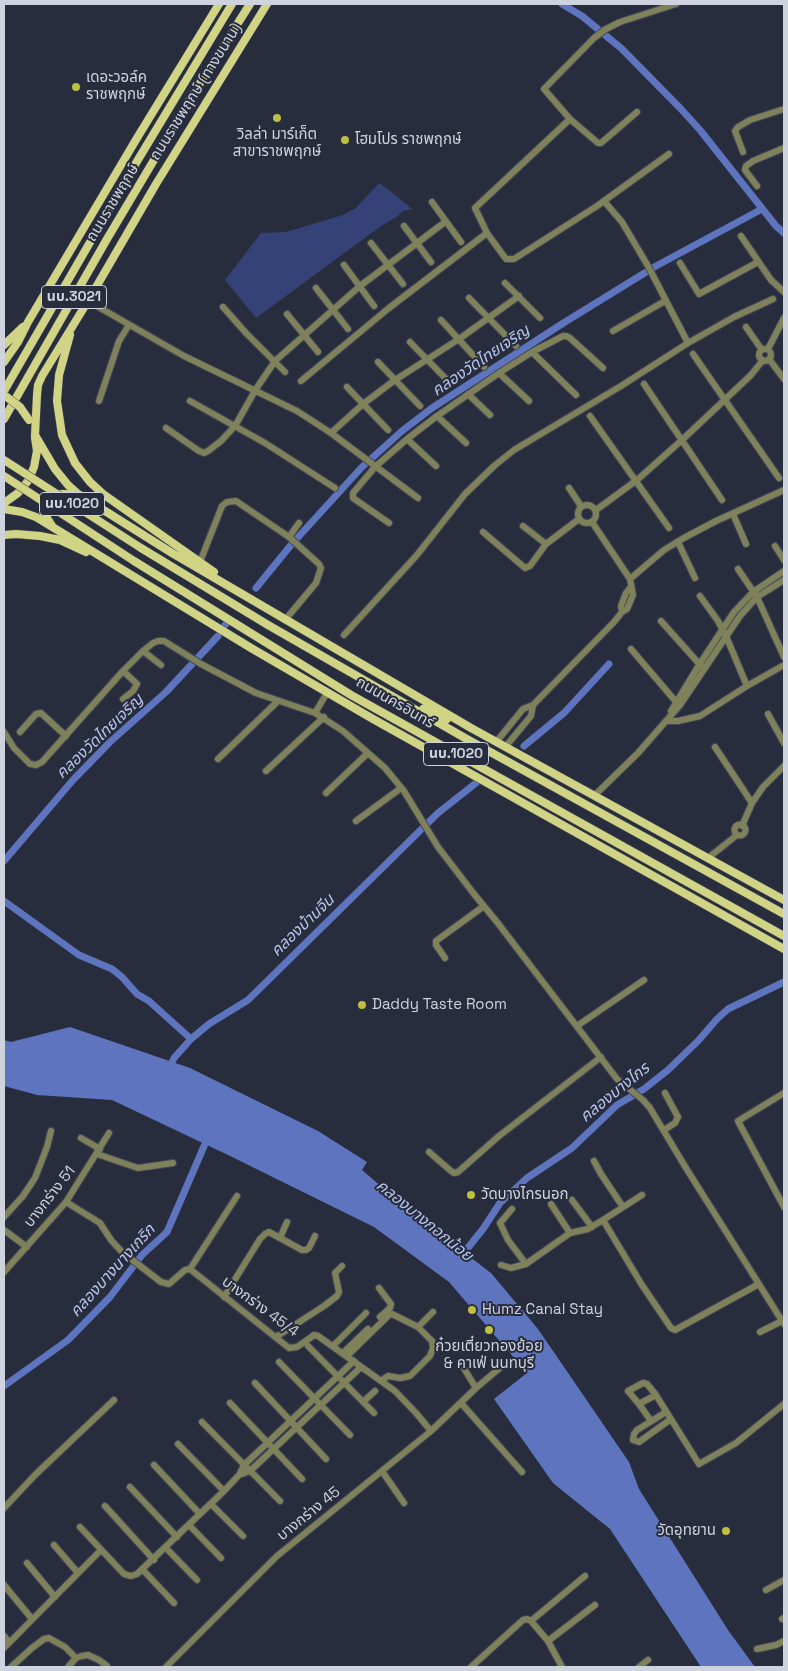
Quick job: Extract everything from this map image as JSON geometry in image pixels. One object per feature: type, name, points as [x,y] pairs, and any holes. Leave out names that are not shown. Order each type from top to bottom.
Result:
[{"type":"main road","name":"ถนนราชพฤกษ์ (ทางขนาน)","points":[[4,362],[18,342],[28,322],[219,4]]},
{"type":"main road","name":"ถนนราชพฤกษ์","points":[[4,391],[132,168],[232,4]]},
{"type":"main road","name":"ถนนราชพฤกษ์","points":[[4,419],[107,239],[195,91],[250,4]]},
{"type":"main road","points":[[254,24],[255,16],[262,4]]},
{"type":"main road","name":"ถนนราชพฤกษ์ (ทางขนาน)","points":[[35,435],[38,385],[48,365],[72,328],[156,184],[267,4]]},
{"type":"main road","points":[[191,50],[196,48],[218,19],[225,14]]},
{"type":"main road","points":[[4,344],[28,322]]},
{"type":"main road","points":[[72,328],[59,375],[56,399],[62,435],[75,463],[102,494],[242,593]]},
{"type":"main road","points":[[4,395],[20,407],[30,420],[35,435],[37,451],[34,467],[28,481],[18,493],[4,503]]},
{"type":"main road","name":"ถนนนครอินทร์","points":[[35,435],[60,476],[78,494],[172,553],[470,728],[506,746],[784,900]]},
{"type":"main road","name":"ถนนนครอินทร์","points":[[4,460],[141,548],[268,625],[784,914]]},
{"type":"main road","name":"ถนนนครอินทร์","points":[[4,476],[134,561],[352,695],[784,936]]},
{"type":"main road","points":[[53,527],[45,515],[45,504],[49,497],[56,494],[78,494]]},
{"type":"main road","name":"ถนนนครอินทร์","points":[[4,510],[29,514],[53,527],[327,693],[784,950]]},
{"type":"main road","points":[[4,535],[40,536],[60,540],[106,560]]},
{"type":"main road","points":[[398,699],[470,728]]},
{"type":"main road","points":[[373,719],[427,737]]},
{"type":"street","points":[[637,112],[601,143],[595,142],[570,119],[544,89],[594,38],[606,29],[620,22],[676,4]]},
{"type":"street","points":[[743,152],[735,131],[738,127],[750,120],[784,109]]},
{"type":"street","points":[[570,119],[476,206],[475,211],[506,259],[514,259],[604,201],[669,154]]},
{"type":"street","points":[[758,186],[745,170],[746,166],[753,161],[784,148]]},
{"type":"street","points":[[604,201],[622,222],[648,266],[664,301],[688,343]]},
{"type":"street","points":[[432,202],[461,242]]},
{"type":"street","points":[[166,428],[204,453],[221,441],[235,426],[256,389],[275,361],[360,286],[446,222]]},
{"type":"street","points":[[404,226],[431,262]]},
{"type":"street","points":[[301,381],[388,308],[487,232]]},
{"type":"street","points":[[741,236],[771,280],[784,292]]},
{"type":"street","points":[[371,242],[403,284]]},
{"type":"street","points":[[680,262],[699,294],[758,262]]},
{"type":"street","points":[[344,265],[374,306]]},
{"type":"street","points":[[505,283],[540,318]]},
{"type":"street","points":[[316,288],[348,329]]},
{"type":"street","points":[[331,433],[363,404],[394,380],[459,339],[519,296]]},
{"type":"street","points":[[469,298],[516,346]]},
{"type":"street","points":[[344,635],[417,555],[466,494],[494,466],[514,450],[621,386],[688,343],[734,317],[773,299]]},
{"type":"street","points":[[88,301],[184,356],[256,389],[296,411],[331,433],[418,498]]},
{"type":"street","points":[[613,330],[664,301]]},
{"type":"street","points":[[223,307],[285,372]]},
{"type":"street","points":[[287,314],[318,352]]},
{"type":"street","points":[[784,318],[765,349],[759,355],[784,379]]},
{"type":"street","points":[[441,320],[484,367]]},
{"type":"street","points":[[99,401],[118,341],[129,325]]},
{"type":"street","points":[[596,510],[637,480],[682,440],[726,400],[771,354],[746,327]]},
{"type":"street","points":[[389,523],[353,498],[353,493],[374,466],[437,416],[532,352],[566,336],[602,368]]},
{"type":"street","points":[[410,342],[450,383]]},
{"type":"street","points":[[532,352],[576,395]]},
{"type":"street","points":[[693,354],[779,478]]},
{"type":"street","points":[[378,362],[420,406]]},
{"type":"street","points":[[499,373],[529,401]]},
{"type":"street","points":[[644,384],[722,500]]},
{"type":"street","points":[[347,386],[388,430]]},
{"type":"street","points":[[468,394],[490,415]]},
{"type":"street","points":[[190,401],[235,426],[336,488]]},
{"type":"street","points":[[437,416],[466,443]]},
{"type":"street","points":[[590,416],[637,480],[669,528]]},
{"type":"street","points":[[406,440],[436,466]]},
{"type":"street","points":[[569,488],[581,506]]},
{"type":"street","points":[[630,579],[664,550],[716,521],[784,490]]},
{"type":"street","points":[[200,562],[222,506],[227,502],[236,501],[290,538],[321,568],[316,583],[286,620]]},
{"type":"street","points":[[590,504],[596,510],[596,517],[592,522],[585,523],[579,519],[577,512],[581,506],[590,504]]},
{"type":"street","points":[[733,514],[746,544]]},
{"type":"street","points":[[483,532],[526,568],[530,566],[546,544],[579,519]]},
{"type":"street","points":[[496,741],[523,709],[533,705],[622,612],[621,606],[630,588],[630,579],[592,522]]},
{"type":"street","points":[[290,538],[299,523]]},
{"type":"street","points":[[524,526],[546,544]]},
{"type":"street","points":[[678,542],[694,578]]},
{"type":"street","points":[[775,546],[784,560]]},
{"type":"street","points":[[738,569],[755,595],[784,657]]},
{"type":"street","points":[[595,795],[638,753],[666,721],[724,633],[734,612],[784,571]]},
{"type":"street","points":[[755,595],[784,580]]},
{"type":"street","points":[[700,596],[718,621],[747,686]]},
{"type":"street","points":[[661,621],[702,667]]},
{"type":"street","points":[[4,735],[14,748],[34,765],[42,762],[143,651],[153,643],[164,641],[201,664],[256,693],[315,713],[324,717],[343,731],[385,768],[424,822],[438,847],[622,1084],[643,1100],[664,1130],[783,1322],[760,1332]]},
{"type":"street","points":[[631,649],[678,704]]},
{"type":"street","points":[[143,651],[161,665]]},
{"type":"street","points":[[666,721],[678,721],[700,716],[784,665]]},
{"type":"street","points":[[123,671],[137,684],[133,691],[123,699]]},
{"type":"street","points":[[315,713],[327,693]]},
{"type":"street","points":[[218,759],[278,701]]},
{"type":"street","points":[[506,746],[530,716],[533,705]]},
{"type":"street","points":[[20,732],[36,714],[41,713],[66,736]]},
{"type":"street","points":[[768,714],[784,743]]},
{"type":"street","points":[[266,771],[324,717]]},
{"type":"street","points":[[715,747],[752,803]]},
{"type":"street","points":[[326,793],[368,753]]},
{"type":"street","points":[[708,858],[737,835],[735,828],[738,825],[742,826],[752,803],[762,787],[784,766]]},
{"type":"street","points":[[356,821],[401,788]]},
{"type":"street","points":[[445,958],[436,945],[436,941],[484,906]]},
{"type":"street","points":[[577,1026],[644,980]]},
{"type":"street","points":[[429,1152],[451,1171],[454,1173],[458,1172],[499,1136],[601,1057]]},
{"type":"street","points":[[664,1130],[675,1123],[678,1117],[665,1093]]},
{"type":"street","points":[[784,1093],[738,1121],[784,1207]]},
{"type":"street","points":[[4,1217],[23,1196],[35,1178],[51,1131]]},
{"type":"street","name":"บางกร่าง 51","points":[[4,1272],[66,1202],[109,1133]]},
{"type":"street","points":[[82,1138],[99,1151],[138,1168],[173,1163]]},
{"type":"street","points":[[594,1161],[623,1207]]},
{"type":"street","points":[[501,1264],[511,1268],[526,1264],[570,1233],[592,1227],[642,1195]]},
{"type":"street","points":[[66,1202],[100,1223],[111,1240],[133,1262],[161,1282],[169,1284],[185,1270],[190,1269],[237,1196]]},
{"type":"street","points":[[572,1200],[592,1227]]},
{"type":"street","points":[[551,1204],[570,1233]]},
{"type":"street","points":[[512,1209],[500,1223],[508,1240],[526,1264]]},
{"type":"street","points":[[604,1220],[642,1285],[675,1330],[758,1284]]},
{"type":"street","points":[[280,1238],[287,1222]]},
{"type":"street","points":[[4,1230],[27,1247]]},
{"type":"street","points":[[224,1297],[265,1234],[269,1232],[302,1250],[309,1248],[315,1236]]},
{"type":"street","points":[[279,1339],[337,1296],[339,1292],[335,1273],[342,1266]]},
{"type":"street","name":"บางกร่าง 45/4","points":[[190,1269],[290,1348],[297,1347],[314,1336],[318,1336],[345,1354],[395,1391],[431,1431]]},
{"type":"street","points":[[345,1354],[390,1308],[391,1304],[379,1288]]},
{"type":"street","points":[[418,1327],[432,1312]]},
{"type":"street","points":[[333,1346],[366,1313]]},
{"type":"street","points":[[345,1354],[392,1314],[418,1327],[432,1341],[433,1348],[430,1356],[410,1376],[400,1378],[388,1376],[381,1381]]},
{"type":"street","points":[[308,1346],[374,1413]]},
{"type":"street","points":[[80,1527],[124,1574],[130,1576],[137,1574],[154,1560],[240,1475],[244,1465],[267,1442],[354,1361]]},
{"type":"street","points":[[279,1362],[350,1435]]},
{"type":"street","points":[[460,1362],[476,1388]]},
{"type":"street","name":"บางกร่าง 45","points":[[166,1667],[277,1556],[431,1431],[476,1388],[508,1362]]},
{"type":"street","points":[[240,1475],[250,1471],[361,1367]]},
{"type":"street","points":[[255,1383],[326,1459]]},
{"type":"street","points":[[651,1421],[628,1390],[640,1384],[647,1384],[656,1395],[699,1464],[736,1443],[784,1404]]},
{"type":"street","points":[[364,1402],[375,1391]]},
{"type":"street","points":[[639,1404],[656,1395]]},
{"type":"street","points":[[4,1508],[35,1475],[114,1400]]},
{"type":"street","points":[[230,1403],[302,1479]]},
{"type":"street","points":[[461,1403],[522,1472]]},
{"type":"street","points":[[666,1412],[634,1434],[633,1440],[639,1442],[671,1419]]},
{"type":"street","points":[[202,1422],[280,1501]]},
{"type":"street","points":[[178,1444],[224,1491]]},
{"type":"street","points":[[154,1465],[200,1514]]},
{"type":"street","points":[[382,1471],[404,1503]]},
{"type":"street","points":[[130,1487],[177,1537]]},
{"type":"street","points":[[211,1504],[243,1536]]},
{"type":"street","points":[[105,1506],[154,1560]]},
{"type":"street","points":[[189,1525],[220,1558]]},
{"type":"street","points":[[54,1545],[78,1573]]},
{"type":"street","points":[[166,1548],[197,1580]]},
{"type":"street","points":[[4,1648],[101,1550]]},
{"type":"street","points":[[27,1563],[55,1597]]},
{"type":"street","points":[[143,1570],[174,1604]]},
{"type":"street","points":[[531,1621],[586,1576]]},
{"type":"street","points":[[766,1590],[784,1580]]},
{"type":"street","points":[[4,1585],[32,1619]]},
{"type":"street","points":[[548,1641],[595,1605]]},
{"type":"street","points":[[471,1667],[523,1620],[527,1619],[531,1621],[548,1641],[562,1667]]},
{"type":"street","points":[[4,1636],[9,1642]]},
{"type":"street","points":[[11,1667],[32,1648],[44,1639],[49,1638],[65,1647],[76,1658]]},
{"type":"street","points":[[757,1650],[784,1641]]},
{"type":"street","points":[[68,1667],[76,1658],[88,1655],[107,1666]]},
{"type":"street","points":[[638,1667],[648,1660]]},
{"type":"shaded area","points":[[379,183],[412,209],[403,211],[381,226],[256,318],[225,280],[261,233],[286,232],[343,215],[356,208]]},
{"type":"shaded area","points":[[70,1027],[190,1068],[318,1131],[367,1162],[362,1170],[416,1216],[491,1273],[538,1329],[629,1462],[639,1489],[728,1630],[755,1667],[701,1667],[610,1529],[553,1483],[494,1399],[527,1373],[449,1282],[374,1227],[112,1100],[37,1095],[4,1086],[4,1040],[11,1042]]},
{"type":"waterway","points":[[562,4],[582,16],[622,49],[681,109],[700,130],[776,226],[784,233]]},
{"type":"waterway","name":"คลองวัดไทยเจริญ","points":[[256,588],[291,545],[362,467],[402,431],[432,408],[656,266],[762,209]]},
{"type":"waterway","name":"คลองวัดไทยเจริญ","points":[[4,861],[73,780],[110,742],[166,692],[218,636]]},
{"type":"waterway","name":"คลองบ้านจีน","points":[[524,746],[564,713],[609,664]]},
{"type":"waterway","name":"คลองบ้านจีน","points":[[169,1070],[174,1058],[191,1039],[209,1024],[248,1000],[438,813],[476,783]]},
{"type":"waterway","points":[[4,901],[79,955],[112,969],[137,994],[149,1001],[191,1039]]},
{"type":"waterway","name":"คลองบางไกร","points":[[459,1259],[483,1229],[500,1203],[527,1178],[572,1148],[617,1105],[644,1089],[668,1070],[728,1009],[784,982]]},
{"type":"waterway","name":"คลองบางนางเกริก","points":[[4,1386],[68,1340],[110,1297],[142,1255],[167,1232],[208,1137]]},
{"type":"place","name":"เดอะวอล์ค ราชพฤกษ์","points":[[76,87]]},
{"type":"place","name":"วิลล่า มาร์เก็ต สาขาราชพฤกษ์","points":[[277,118]]},
{"type":"place","name":"โฮมโปร ราชพฤกษ์","points":[[345,140]]},
{"type":"place","name":"Daddy Taste Room","points":[[362,1005]]},
{"type":"place","name":"วัดบางไกรนอก","points":[[471,1195]]},
{"type":"place","name":"Humz Canal Stay","points":[[472,1310]]},
{"type":"place","name":"ก๋วยเตี๋ยวทองย้อย & คาเฟ่ นนทบุรี","points":[[489,1330]]},
{"type":"place","name":"วัดอุทยาน","points":[[726,1531]]},
{"type":"water label","name":"คลองบางกอกน้อย","points":[[424,1221]]}]
